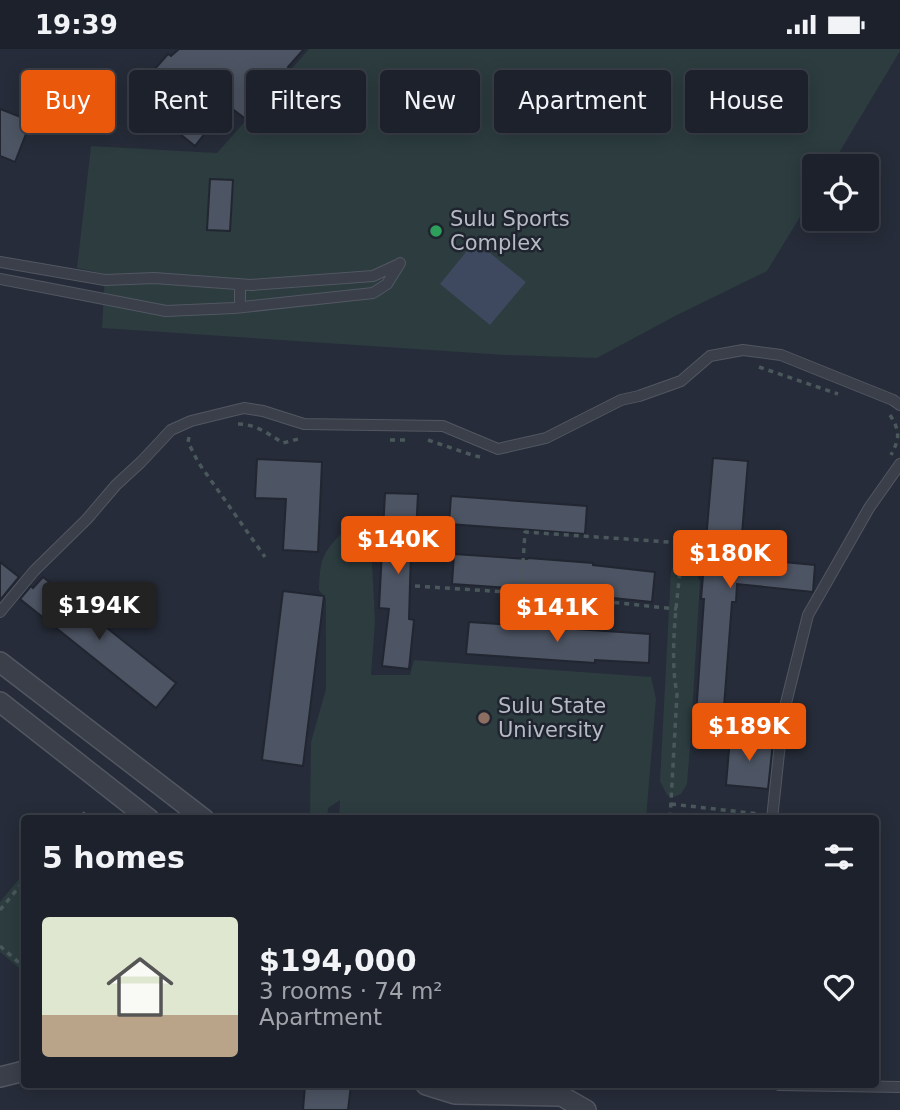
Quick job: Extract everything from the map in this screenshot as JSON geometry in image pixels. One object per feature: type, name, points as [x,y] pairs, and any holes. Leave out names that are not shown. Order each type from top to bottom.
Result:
[{"type":"street","points":[[0,662],[199,815]]},
{"type":"street","points":[[0,702],[144,815]]},
{"type":"street","points":[[0,1077],[21,1072]]},
{"type":"street","points":[[436,1088],[455,1094],[491,1090],[552,1091],[586,1110]]},
{"type":"street","points":[[491,1090],[526,1110]]},
{"type":"lane","points":[[0,262],[105,280],[154,278],[240,284],[373,277],[400,263],[387,284],[373,293],[240,307],[166,311],[0,279]]},
{"type":"lane","points":[[240,284],[240,307]]},
{"type":"lane","points":[[0,612],[34,571],[88,519],[116,485],[171,430],[191,421],[244,408],[304,424],[443,426],[498,449],[547,437],[621,400],[681,381],[710,356],[743,349],[781,355],[900,405]]},
{"type":"lane","points":[[772,815],[783,715],[808,615],[869,508],[900,464]]},
{"type":"lane","points":[[879,1087],[900,1087]]},
{"type":"path","points":[[521,593],[525,532],[684,543],[673,676],[677,695],[670,815]]},
{"type":"path","points":[[415,586],[521,593],[677,609]]},
{"type":"path","points":[[671,804],[756,815]]},
{"type":"path","points":[[0,910],[21,885]]},
{"type":"path","points":[[0,946],[21,964]]},
{"type":"shaded area","name":"Sulu Sports Complex","points":[[309,49],[900,49],[838,154],[802,154],[802,214],[767,271],[597,358],[505,355],[102,328],[105,274],[77,268],[91,146],[217,153],[246,120],[246,133],[366,133],[366,70],[290,70]]},
{"type":"shaded area","points":[[342,533],[359,542],[372,562],[375,622],[371,675],[410,675],[414,660],[651,677],[656,699],[646,815],[339,815],[340,800],[328,808],[327,815],[310,815],[311,742],[326,689],[326,599],[319,590],[320,572],[323,558]]},
{"type":"shaded area","points":[[677,560],[685,560],[700,581],[687,784],[681,794],[674,797],[667,795],[660,781],[671,571]]},
{"type":"shaded area","points":[[21,877],[21,970],[0,952],[0,902]]},
{"type":"water","points":[[475,241],[526,282],[490,325],[440,284]]},
{"type":"building","points":[[179,49],[304,49],[288,67],[289,70],[246,70],[246,119],[232,109],[232,70],[154,70],[168,54],[171,56]]},
{"type":"building","points":[[0,109],[21,117],[21,133],[26,133],[15,162],[0,156]]},
{"type":"building","points":[[179,133],[205,133],[195,146]]},
{"type":"building","points":[[210,179],[233,180],[230,231],[207,230]]},
{"type":"building","points":[[713,458],[748,461],[740,558],[815,565],[813,592],[737,584],[736,602],[732,602],[721,746],[694,744],[704,599],[701,599]]},
{"type":"building","points":[[257,459],[322,462],[318,552],[283,550],[286,499],[255,498]]},
{"type":"building","points":[[385,493],[418,494],[415,552],[411,551],[409,619],[414,620],[409,669],[382,666],[389,609],[379,608]]},
{"type":"building","points":[[451,496],[587,506],[585,534],[449,524]]},
{"type":"building","points":[[454,554],[593,563],[655,572],[652,602],[452,584]]},
{"type":"building","points":[[0,562],[19,577],[0,600]]},
{"type":"building","points":[[43,577],[176,683],[156,708],[20,599]]},
{"type":"building","points":[[283,591],[324,596],[303,766],[262,760]]},
{"type":"building","points":[[469,622],[650,634],[649,663],[595,660],[595,663],[466,654]]},
{"type":"building","points":[[730,738],[773,742],[768,789],[726,785]]},
{"type":"building","points":[[305,1088],[351,1088],[348,1110],[303,1110]]},
{"type":"place","name":"Sulu Sports Complex","points":[[436,231]]},
{"type":"place","name":"Sulu State University","points":[[484,718]]}]
